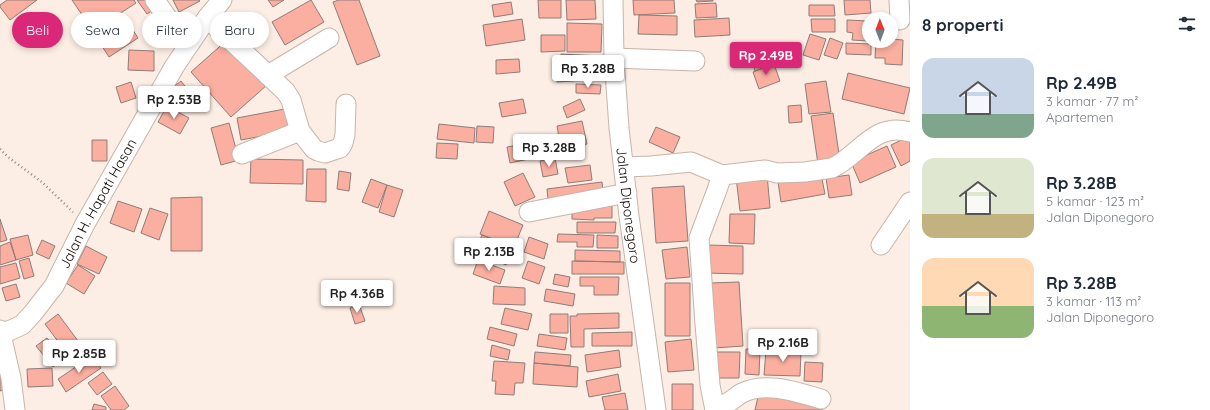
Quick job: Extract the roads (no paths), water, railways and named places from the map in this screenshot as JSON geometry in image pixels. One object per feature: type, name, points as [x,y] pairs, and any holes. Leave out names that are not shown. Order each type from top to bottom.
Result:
[{"type":"street","points":[[155,0],[163,12]]},
{"type":"street","name":"Jalan H. Hapati Hasan","points":[[202,25],[222,0]]},
{"type":"street","name":"Jalan Diponegoro","points":[[614,0],[614,58],[619,128],[629,216],[656,410]]},
{"type":"street","points":[[899,0],[900,20]]},
{"type":"street","points":[[207,18],[286,92],[291,100],[300,131],[314,149],[325,153],[340,148],[345,135],[346,104]]},
{"type":"street","points":[[268,75],[329,38]]},
{"type":"street","name":"Jalan H. Hapati Hasan","points":[[0,333],[22,325],[54,286],[85,224],[174,67],[186,48]]},
{"type":"street","points":[[614,58],[695,61]]},
{"type":"street","points":[[624,167],[691,162],[722,175],[765,170],[777,173],[805,172],[832,168],[846,160],[875,136],[892,130],[910,132]]},
{"type":"street","points":[[242,154],[300,131]]},
{"type":"street","points":[[722,175],[718,190],[699,238],[710,385],[715,410],[740,394],[751,389],[766,387],[786,389],[821,398]]},
{"type":"street","points":[[529,212],[627,193]]},
{"type":"street","points":[[881,245],[910,202]]},
{"type":"street","points":[[0,333],[11,378],[15,410]]}]
